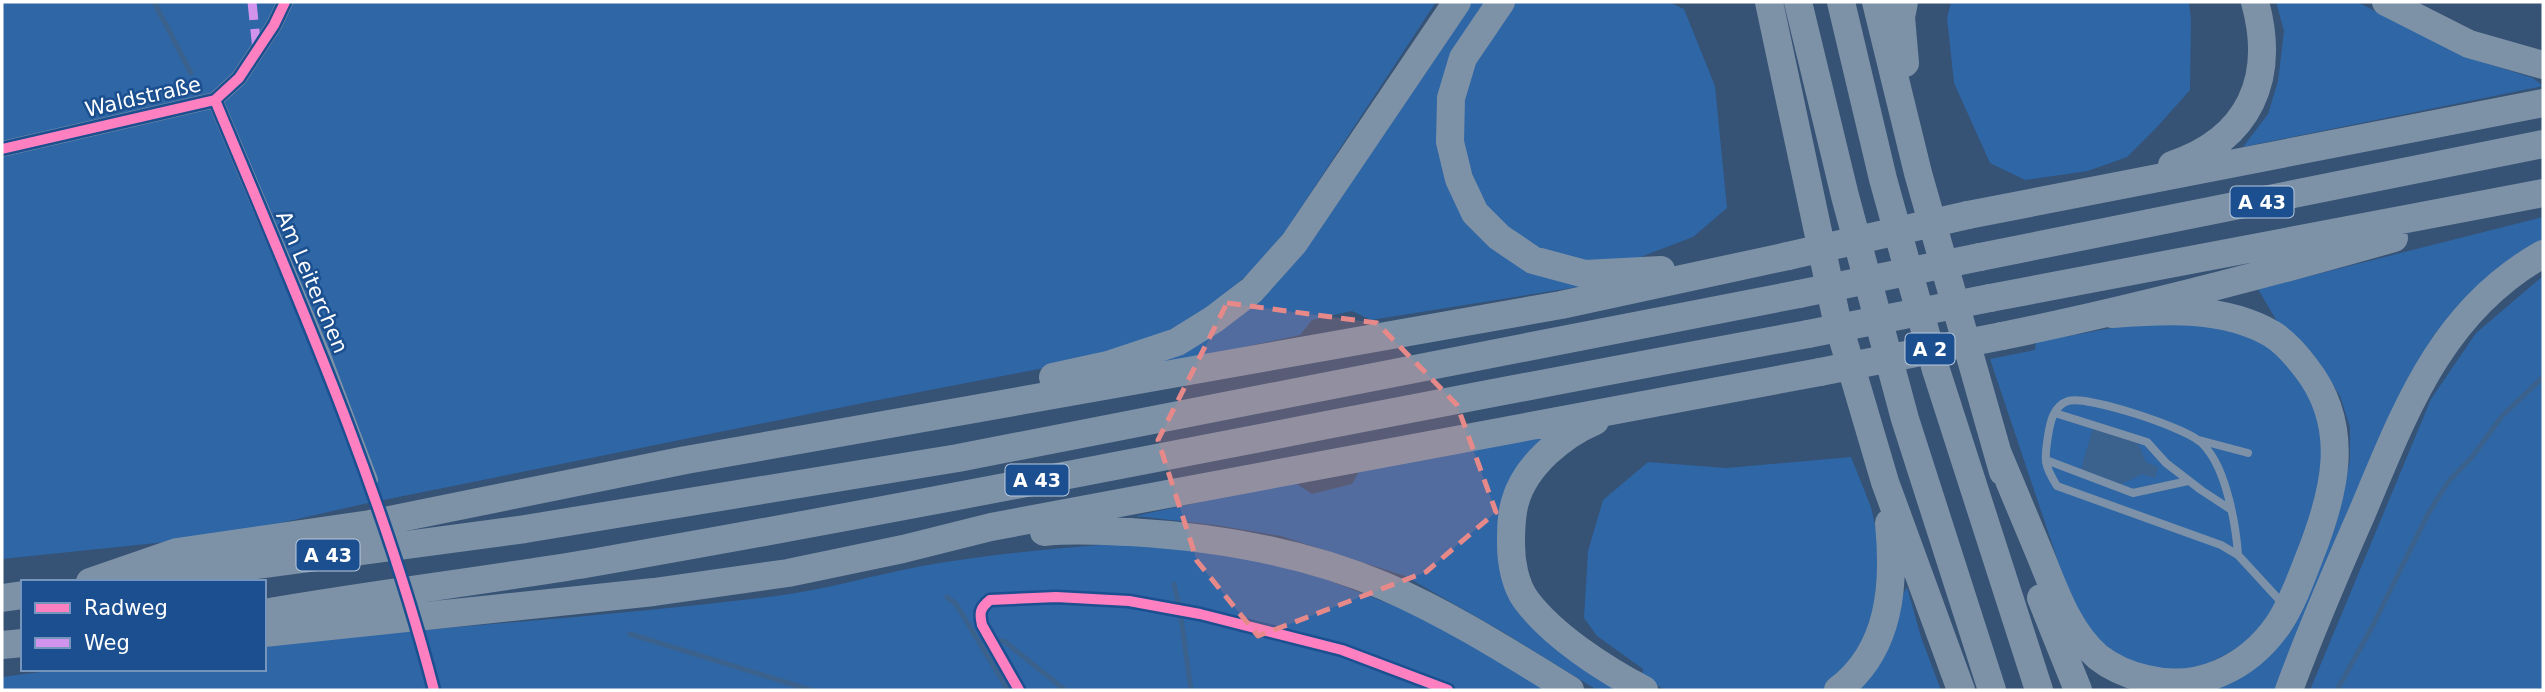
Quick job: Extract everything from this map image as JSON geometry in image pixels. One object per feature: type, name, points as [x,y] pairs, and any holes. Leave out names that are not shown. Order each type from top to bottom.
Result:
[{"type":"highway","points":[[939,415],[981,393],[1108,365],[1177,342],[1214,319],[1252,290],[1294,243],[1457,2]]},
{"type":"highway","points":[[1501,2],[1463,58],[1451,98],[1451,142],[1460,179],[1475,213],[1499,237],[1533,260],[1585,274],[1730,268]]},
{"type":"highway","points":[[1749,2],[1775,103],[1800,154]]},
{"type":"highway","points":[[1769,2],[1836,316],[1885,482],[1961,690]]},
{"type":"highway","name":"A 2","points":[[1798,2],[1845,196],[1905,419],[1993,690]]},
{"type":"highway","name":"A 2","points":[[1841,2],[1883,179],[1936,370],[2039,690]]},
{"type":"highway","points":[[1876,2],[1918,173],[1998,454],[2050,623],[2078,690]]},
{"type":"highway","points":[[1904,2],[1902,17],[1918,173]]},
{"type":"highway","points":[[2049,198],[2088,184],[2189,159],[2218,142],[2247,110],[2260,80],[2264,42],[2255,2]]},
{"type":"highway","points":[[2386,2],[2469,44],[2543,65]]},
{"type":"highway","points":[[96,580],[177,552],[370,524],[685,460],[1561,305],[2049,198],[2543,103]]},
{"type":"highway","name":"A 43","points":[[146,580],[525,529],[958,458],[1799,294],[2543,144]]},
{"type":"highway","name":"A 43","points":[[266,613],[603,561],[1158,458],[2543,193]]},
{"type":"highway","points":[[266,633],[654,592],[788,573],[903,549],[990,527],[1316,464],[1621,410],[2112,314],[2214,289],[2405,235],[2446,211]]},
{"type":"highway","points":[[2289,690],[2341,562],[2425,373],[2457,327],[2488,293],[2543,254]]},
{"type":"highway","points":[[1998,454],[2065,613],[2090,647],[2110,665],[2154,681],[2192,683],[2211,678],[2241,663],[2261,645],[2279,623],[2317,539],[2336,464],[2330,411],[2317,382],[2298,358],[2273,334],[2238,320],[2176,309],[2112,314]]},
{"type":"highway","points":[[1621,410],[1581,427],[1549,451],[1526,478],[1515,500],[1511,521],[1511,560],[1523,597],[1542,619],[1587,654],[1644,690]]},
{"type":"highway","points":[[1838,690],[1849,682],[1879,639],[1889,607],[1893,560],[1885,482]]},
{"type":"highway","points":[[903,549],[944,547],[1016,535],[1068,530],[1172,534],[1286,554],[1343,570],[1384,586],[1421,604],[1570,690]]},
{"type":"highway","points":[[2,598],[21,595]]},
{"type":"highway","points":[[2,645],[21,643]]},
{"type":"street","name":"Waldstraße","points":[[2,149],[215,100],[239,78],[274,25],[285,2]]},
{"type":"street","name":"Am Leiterchen","points":[[215,100],[322,353],[370,480]]},
{"type":"lane","points":[[2248,453],[2199,440],[2165,424],[2082,400],[2068,401],[2059,406],[2055,413],[2051,421],[2045,467],[2057,486],[2221,545],[2238,555],[2287,607]]},
{"type":"lane","points":[[2055,413],[2147,442],[2166,463],[2188,481],[2230,509]]},
{"type":"lane","points":[[2199,440],[2211,454],[2223,482],[2238,555]]},
{"type":"lane","points":[[2046,460],[2133,493],[2188,481]]},
{"type":"highlighted area","points":[[1227,303],[1377,323],[1457,405],[1496,512],[1426,572],[1258,636],[1197,561],[1158,440]]},
{"type":"shaded area","points":[[2,2],[1436,2],[1285,232],[1255,268],[1214,304],[1160,336],[1096,358],[359,505],[224,536],[2,559]]},
{"type":"shaded area","points":[[1468,2],[1486,2],[1454,53],[1473,225],[1602,283],[1371,320],[1352,311],[1312,320],[1300,335],[1124,373],[1249,306]]},
{"type":"shaded area","points":[[1513,2],[1669,2],[1684,9],[1715,86],[1727,208],[1693,237],[1630,261],[1588,261],[1554,256],[1519,239],[1489,213],[1463,162],[1461,108],[1470,72]]},
{"type":"shaded area","points":[[1951,2],[2189,2],[2190,90],[2127,157],[2088,171],[2025,180],[1990,163],[1954,83],[1947,18]]},
{"type":"shaded area","points":[[2276,2],[2357,2],[2470,58],[2533,78],[2543,86],[2243,147],[2268,114],[2278,81],[2284,31]]},
{"type":"shaded area","points":[[2543,217],[2543,239],[2495,270],[2433,336],[2320,576],[2276,690],[2199,690],[2225,682],[2324,549],[2335,528],[2350,459],[2350,427],[2340,396],[2318,361],[2282,330],[2258,289]]},
{"type":"shaded area","points":[[2543,276],[2543,690],[2310,690],[2431,399],[2476,333]]},
{"type":"shaded area","points":[[2209,321],[2266,345],[2284,360],[2308,391],[2324,425],[2325,462],[2303,553],[2256,638],[2189,674],[2119,660],[2086,626],[2069,594],[1990,359],[2035,350],[2036,342],[2139,323]]},
{"type":"shaded area","points":[[2093,428],[2138,443],[2146,462],[2158,467],[2155,478],[2142,474],[2121,484],[2081,469]]},
{"type":"shaded area","points":[[1551,430],[1534,449],[1507,577],[1626,690],[1597,690],[1405,576],[1281,536],[1135,516],[1294,482],[1312,494],[1352,484],[1361,468]]},
{"type":"shaded area","points":[[1851,457],[1871,507],[1880,547],[1872,626],[1839,677],[1822,690],[1666,690],[1642,678],[1643,669],[1597,636],[1584,618],[1588,551],[1603,500],[1648,462],[1726,468]]},
{"type":"shaded area","points":[[1111,544],[1192,548],[1271,558],[1418,615],[1549,690],[2,690],[2,677],[48,671],[266,671],[266,645],[776,596],[945,562]]},
{"type":"shaded area","points":[[1907,587],[1921,637],[1941,690],[1849,690]]},
{"type":"waterway","points":[[154,2],[191,73]]},
{"type":"waterway","points":[[2337,690],[2372,627],[2429,512],[2448,482],[2472,457],[2502,416],[2543,377]]},
{"type":"waterway","points":[[1174,584],[1178,602]]},
{"type":"waterway","points":[[947,597],[956,604],[1008,690]]},
{"type":"waterway","points":[[1181,618],[1191,690]]},
{"type":"waterway","points":[[630,634],[811,690]]},
{"type":"waterway","points":[[997,641],[1004,641],[1065,690]]},
{"type":"marked path","points":[[252,2],[257,50]]},
{"type":"cycle path","points":[[2,149],[215,100],[239,78],[274,25],[285,2]]},
{"type":"cycle path","points":[[215,100],[306,318],[363,465],[413,614],[434,690]]},
{"type":"cycle path","points":[[1019,690],[982,625],[981,611],[990,600],[1056,597],[1129,601],[1200,614],[1342,650],[1448,690]]}]
